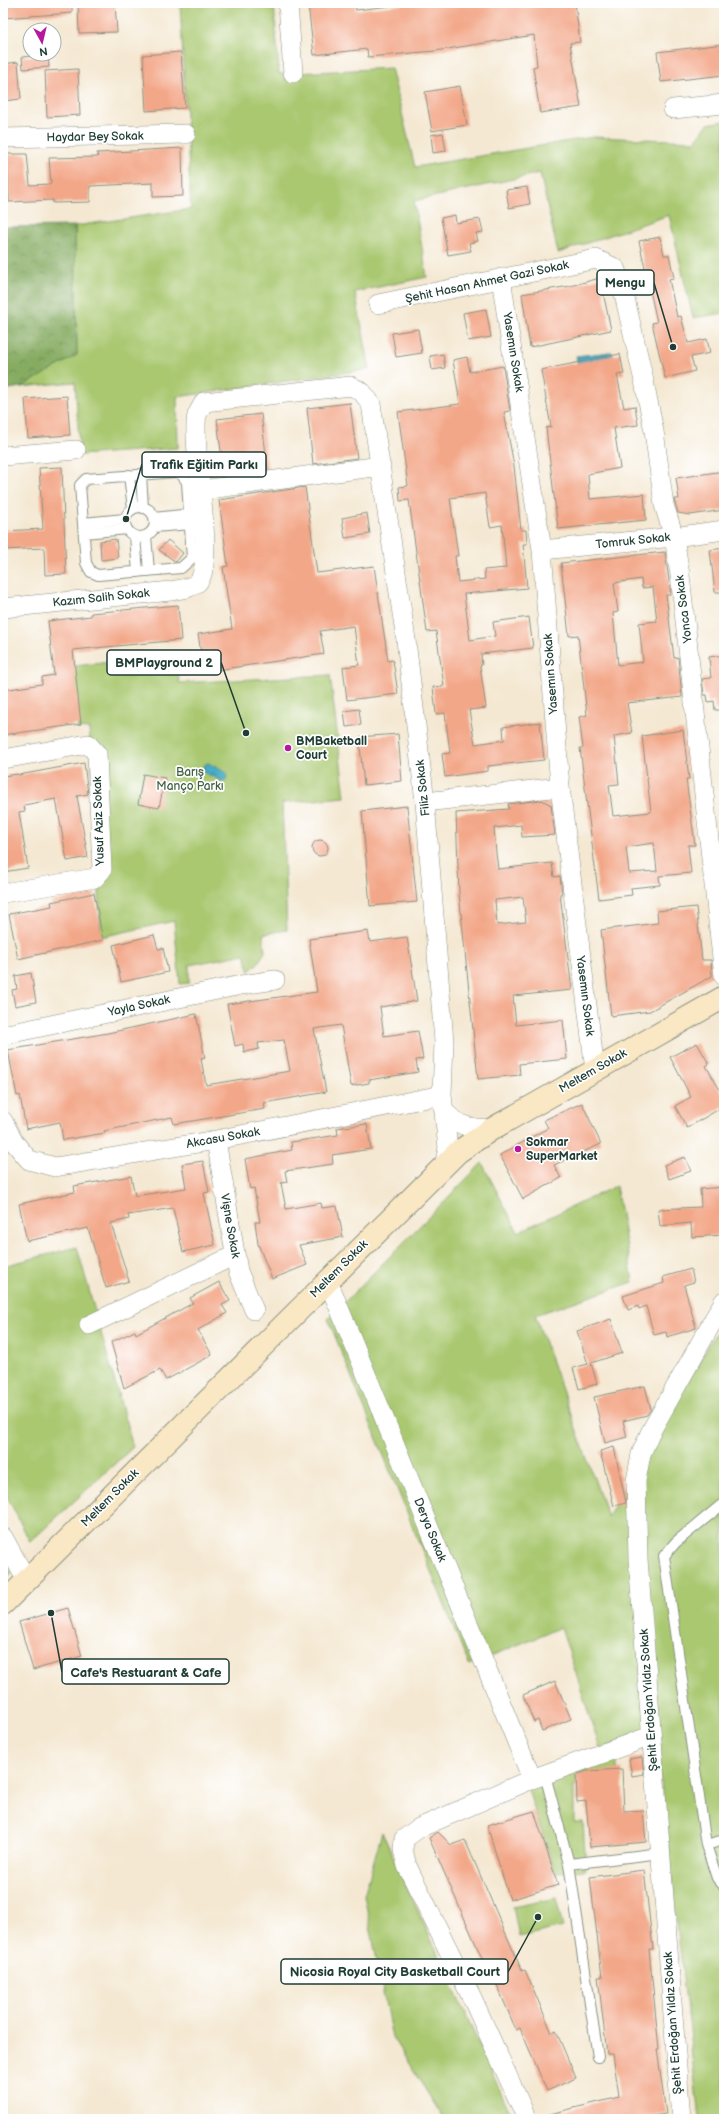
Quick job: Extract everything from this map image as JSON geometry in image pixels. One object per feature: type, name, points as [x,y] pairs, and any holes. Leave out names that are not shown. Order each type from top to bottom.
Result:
[{"type":"main road","name":"Meltem Sokak","points":[[3,1604],[458,1152],[492,1129],[724,997]]},
{"type":"street","points":[[288,3],[293,73]]},
{"type":"street","points":[[673,109],[724,104]]},
{"type":"street","name":"Haydar Bey Sokak","points":[[3,138],[186,134]]},
{"type":"street","name":"Şehit Hasan Ahmet Gazi Sokak","points":[[378,304],[596,259]]},
{"type":"street","name":"Yonca Sokak","points":[[596,259],[615,268],[623,290],[654,431],[664,505],[674,537],[685,609],[724,976]]},
{"type":"street","name":"Yasemın Sokak","points":[[501,278],[542,550],[560,787],[595,1070]]},
{"type":"street","name":"Filiz Sokak","points":[[202,490],[197,440],[197,415],[204,402],[351,386],[362,392],[371,404],[406,640],[425,802],[444,1042],[443,1103],[448,1148],[444,1166]]},
{"type":"street","points":[[3,456],[76,450]]},
{"type":"street","points":[[202,490],[380,466]]},
{"type":"street","name":"Kazım Salih Sokak","points":[[3,608],[171,591],[189,588],[198,583],[204,570],[202,490]]},
{"type":"street","name":"Tomruk Sokak","points":[[542,550],[674,537],[724,530]]},
{"type":"street","name":"Yusuf Aziz Sokak","points":[[3,760],[88,744],[96,754],[102,870],[95,878],[3,893]]},
{"type":"street","points":[[425,802],[560,787]]},
{"type":"street","name":"Yayla Sokak","points":[[3,1035],[241,985],[275,980]]},
{"type":"street","points":[[443,1103],[456,1123],[470,1128],[492,1129]]},
{"type":"street","name":"Akcasu Sokak","points":[[3,1121],[13,1141],[29,1160],[55,1167],[443,1103]]},
{"type":"street","name":"Vişne Sokak","points":[[216,1140],[235,1255],[246,1293],[254,1310]]},
{"type":"street","points":[[89,1325],[235,1255]]},
{"type":"street","name":"Derya Sokak","points":[[328,1280],[538,1777]]},
{"type":"street","name":"Şehit Erdoğan Yıldız Sokak","points":[[681,2119],[638,1559],[636,1481],[641,1454],[724,1301]]},
{"type":"street","points":[[3,1537],[27,1581]]},
{"type":"street","points":[[527,2119],[473,2000],[407,1866],[403,1850],[404,1839],[419,1828],[538,1777],[651,1736]]},
{"type":"lane","points":[[176,472],[182,475],[187,482],[191,519],[192,558],[180,568],[98,575],[90,572],[86,563],[80,485],[86,479],[141,474],[176,472]]},
{"type":"lane","points":[[141,474],[143,508]]},
{"type":"lane","points":[[126,524],[133,509],[130,475]]},
{"type":"lane","points":[[133,509],[143,508],[150,512],[154,522]]},
{"type":"lane","points":[[154,522],[191,519]]},
{"type":"lane","points":[[149,570],[146,536],[154,522]]},
{"type":"lane","points":[[84,528],[126,524]]},
{"type":"lane","points":[[126,524],[135,536],[138,572]]},
{"type":"lane","points":[[135,536],[146,536]]},
{"type":"lane","points":[[724,1503],[676,1542],[664,1556],[706,1845],[717,1878],[724,1886]]},
{"type":"lane","points":[[538,1777],[569,1864],[598,2057]]},
{"type":"lane","points":[[706,1845],[724,1840]]},
{"type":"lane","points":[[569,1864],[661,1853]]},
{"type":"green space","points":[[180,3],[274,3],[279,74],[391,68],[415,167],[593,137],[695,141],[708,124],[724,121],[724,313],[693,318],[669,215],[558,253],[540,173],[414,201],[427,277],[355,292],[370,369],[177,397],[178,448],[80,455],[75,382],[21,387],[77,355],[75,226],[191,209]]},
{"type":"green space","points":[[75,226],[77,355],[21,387],[3,390],[3,227]]},
{"type":"green space","name":"Barış Manço Parkı","points":[[177,655],[179,683],[330,675],[345,797],[282,803],[287,930],[263,934],[265,952],[257,964],[249,971],[245,954],[189,965],[189,983],[180,984],[174,921],[101,937],[95,801],[89,729],[78,728],[74,666]]},
{"type":"green space","points":[[482,1163],[518,1232],[616,1186],[633,1282],[535,1315],[608,1517],[724,1319],[724,2119],[699,2119],[655,1728],[600,1749],[561,1627],[469,1665],[328,1319]]},
{"type":"green space","points":[[77,1247],[133,1447],[30,1542],[3,1488],[3,1266]]},
{"type":"green space","points":[[3,1557],[12,1574],[3,1582]]},
{"type":"green space","points":[[617,1753],[617,1783],[574,1786],[574,1822],[583,1822],[586,1870],[555,1872],[527,1787]]},
{"type":"green space","points":[[382,1832],[513,2119],[444,2119],[392,2037],[364,1895]]},
{"type":"green space","points":[[556,1898],[563,1927],[519,1937],[513,1907]]},
{"type":"water","points":[[612,352],[614,366],[578,365],[576,356]]},
{"type":"water","points":[[208,763],[227,773],[227,778],[224,782],[203,772],[204,765]]},
{"type":"building","points":[[3,3],[72,3],[72,13],[3,18]]},
{"type":"building","points":[[78,3],[115,3],[117,32],[79,33]]},
{"type":"building","points":[[324,3],[325,5],[355,3],[356,10],[416,3],[575,3],[580,42],[570,43],[581,107],[540,113],[533,67],[537,66],[534,35],[435,51],[368,57],[367,49],[314,55],[308,4]]},
{"type":"building","points":[[724,44],[724,75],[661,82],[657,52]]},
{"type":"building","points":[[181,52],[185,108],[146,111],[143,55]]},
{"type":"building","points":[[18,62],[21,99],[3,101],[3,64]]},
{"type":"building","points":[[22,62],[49,62],[49,67],[23,69]]},
{"type":"building","points":[[78,69],[80,115],[47,117],[45,71]]},
{"type":"building","points":[[460,86],[467,125],[432,131],[425,92]]},
{"type":"building","points":[[443,133],[446,151],[433,153],[431,135]]},
{"type":"building","points":[[182,148],[183,196],[153,197],[153,183],[90,186],[90,202],[53,203],[53,200],[9,202],[7,154],[27,154],[30,185],[51,184],[49,158],[98,157],[97,153]]},
{"type":"building","points":[[527,187],[530,204],[509,208],[506,190]]},
{"type":"building","points":[[455,215],[456,223],[480,219],[483,232],[476,233],[478,241],[469,243],[471,251],[448,255],[441,218]]},
{"type":"building","points":[[660,237],[664,255],[669,255],[674,278],[669,279],[677,317],[681,316],[688,343],[707,339],[710,353],[691,357],[695,371],[665,378],[652,323],[657,322],[639,241]]},
{"type":"building","points":[[600,278],[611,330],[530,347],[522,294],[570,286]]},
{"type":"building","points":[[486,309],[491,337],[468,341],[463,313]]},
{"type":"building","points":[[418,329],[422,353],[396,357],[392,333]]},
{"type":"building","points":[[443,354],[445,368],[432,370],[430,356]]},
{"type":"building","points":[[620,354],[624,374],[617,375],[624,408],[635,406],[638,425],[614,428],[620,468],[588,474],[590,499],[644,494],[646,520],[558,529],[546,428],[551,427],[541,370]]},
{"type":"building","points":[[467,357],[470,372],[503,366],[510,411],[504,412],[514,466],[521,530],[526,530],[527,544],[523,544],[527,588],[464,594],[470,640],[495,636],[493,622],[529,617],[533,648],[481,654],[482,665],[480,666],[486,708],[469,710],[475,744],[504,740],[503,727],[540,722],[544,760],[488,766],[488,771],[445,777],[442,754],[450,753],[445,713],[436,714],[433,687],[444,686],[436,631],[427,632],[409,500],[400,501],[399,487],[408,486],[398,412],[460,404],[453,360]],"holes":[[[485,493],[490,527],[502,525],[506,568],[484,570],[485,579],[458,582],[455,556],[458,556],[450,498]]]},
{"type":"building","points":[[67,396],[70,435],[28,438],[25,399]]},
{"type":"building","points":[[350,403],[357,458],[313,464],[307,408]]},
{"type":"building","points":[[261,414],[268,470],[224,476],[217,419]]},
{"type":"building","points":[[62,467],[66,574],[45,575],[44,548],[3,550],[3,531],[43,529],[39,468]]},
{"type":"building","points":[[724,471],[724,510],[690,515],[678,513],[674,499],[679,499],[676,478]]},
{"type":"building","points":[[305,487],[317,573],[374,566],[388,661],[393,660],[398,694],[347,700],[343,667],[359,665],[354,626],[320,631],[324,654],[204,672],[198,634],[232,629],[223,567],[228,566],[219,500]]},
{"type":"building","points":[[367,513],[370,534],[345,538],[342,518]]},
{"type":"building","points":[[116,539],[118,558],[101,560],[100,541]]},
{"type":"building","points":[[168,540],[183,553],[176,562],[159,550]]},
{"type":"building","points":[[724,548],[724,592],[715,592],[710,550]]},
{"type":"building","points":[[665,552],[671,595],[666,595],[674,658],[678,657],[682,697],[627,703],[632,733],[614,736],[619,784],[609,785],[613,816],[651,812],[642,736],[683,730],[689,779],[686,779],[695,845],[688,845],[691,873],[659,876],[660,885],[631,888],[632,895],[599,899],[580,748],[583,748],[579,717],[587,715],[578,635],[569,636],[561,563]],"holes":[[[641,579],[642,588],[653,587],[657,621],[639,623],[643,662],[618,665],[613,613],[618,612],[614,583]],[[654,843],[657,871],[629,873],[626,847]]]},
{"type":"building","points":[[178,605],[181,640],[73,650],[81,724],[3,735],[3,690],[42,684],[42,677],[54,675],[48,621],[91,616],[91,613]]},
{"type":"building","points":[[724,655],[724,710],[715,710],[714,701],[708,702],[707,695],[704,695],[702,679],[711,678],[709,657]]},
{"type":"building","points":[[359,709],[361,725],[346,727],[344,711]]},
{"type":"building","points":[[398,734],[402,781],[364,785],[359,737]]},
{"type":"building","points":[[84,763],[88,794],[77,796],[88,857],[67,861],[56,799],[24,805],[25,811],[19,812],[28,868],[3,872],[3,776],[19,775]]},
{"type":"building","points":[[143,774],[165,778],[159,808],[138,804]]},
{"type":"building","points":[[542,800],[551,805],[555,835],[522,837],[521,825],[494,828],[496,853],[498,869],[552,863],[554,877],[560,876],[562,893],[560,894],[572,990],[513,996],[516,1025],[563,1020],[567,1059],[519,1064],[520,1075],[478,1079],[459,893],[456,813],[509,809],[508,804]],"holes":[[[523,897],[526,922],[497,925],[495,900]]]},
{"type":"building","points":[[407,806],[417,902],[370,906],[362,811]]},
{"type":"building","points":[[317,840],[323,840],[328,845],[326,854],[323,856],[317,856],[312,851],[312,845]]},
{"type":"building","points":[[94,893],[103,940],[18,959],[9,914],[52,906],[51,902]]},
{"type":"building","points":[[696,907],[702,960],[711,960],[712,976],[650,1011],[611,1016],[601,930],[658,923],[657,911]]},
{"type":"building","points":[[368,931],[370,942],[407,937],[417,1001],[380,1007],[384,1036],[418,1031],[423,1059],[416,1060],[418,1072],[369,1080],[369,1083],[351,1086],[341,1025],[314,1029],[326,1092],[264,1103],[265,1109],[174,1124],[172,1117],[104,1131],[105,1133],[63,1140],[60,1122],[26,1129],[20,1095],[17,1096],[8,1050],[108,1033],[196,1014],[205,1058],[201,1059],[206,1085],[290,1071],[284,1040],[258,1043],[259,1049],[244,1052],[243,1044],[235,1046],[227,1004],[317,992],[309,939]]},
{"type":"building","points":[[154,935],[158,949],[163,948],[168,972],[121,982],[113,945]]},
{"type":"building","points":[[31,973],[36,1002],[15,1006],[12,990],[17,989],[15,976]]},
{"type":"building","points":[[697,1043],[709,1064],[706,1066],[724,1097],[724,1106],[687,1128],[675,1106],[691,1097],[670,1057]]},
{"type":"building","points":[[582,1103],[601,1144],[554,1165],[561,1178],[523,1199],[500,1155],[548,1128],[544,1120]]},
{"type":"building","points":[[367,1124],[371,1149],[332,1155],[333,1164],[285,1171],[287,1182],[281,1183],[286,1209],[321,1203],[322,1208],[337,1206],[343,1237],[299,1245],[307,1265],[272,1279],[258,1244],[255,1222],[260,1222],[254,1188],[250,1189],[245,1159],[292,1150],[291,1142],[338,1135],[337,1128]]},
{"type":"building","points":[[685,1157],[691,1171],[669,1179],[664,1165]]},
{"type":"building","points":[[203,1161],[209,1192],[204,1193],[215,1245],[183,1252],[173,1208],[128,1215],[129,1219],[111,1223],[129,1281],[106,1288],[88,1228],[27,1241],[19,1204],[75,1192],[74,1186],[131,1176],[135,1196],[186,1188],[182,1164]]},
{"type":"building","points":[[724,1187],[724,1235],[692,1237],[691,1223],[660,1226],[658,1209],[701,1207],[700,1189]]},
{"type":"building","points":[[691,1269],[694,1282],[684,1285],[696,1328],[667,1337],[666,1332],[654,1335],[646,1306],[639,1309],[638,1306],[628,1310],[623,1296],[664,1283],[663,1277]]},
{"type":"building","points":[[219,1282],[230,1301],[222,1305],[227,1313],[198,1330],[212,1355],[166,1380],[160,1370],[124,1388],[111,1342],[135,1331],[136,1334],[193,1303],[190,1298]]},
{"type":"building","points":[[611,1319],[622,1353],[591,1363],[597,1384],[579,1389],[573,1368],[588,1364],[577,1331]]},
{"type":"building","points":[[645,1386],[651,1409],[647,1415],[623,1421],[627,1437],[605,1443],[594,1397]]},
{"type":"building","points":[[614,1447],[626,1503],[614,1506],[600,1451]]},
{"type":"building","points":[[68,1608],[82,1656],[33,1670],[19,1622]]},
{"type":"building","points":[[555,1681],[571,1719],[542,1731],[538,1720],[534,1722],[523,1695]]},
{"type":"building","points":[[642,1757],[644,1774],[632,1776],[629,1759]]},
{"type":"building","points":[[622,1769],[624,1811],[643,1810],[646,1842],[590,1847],[586,1801],[577,1802],[576,1775],[587,1771]]},
{"type":"building","points":[[534,1811],[558,1885],[510,1900],[487,1825]]},
{"type":"building","points":[[438,1832],[451,1845],[465,1840],[522,1971],[525,1970],[552,2033],[556,2031],[576,2078],[547,2091],[520,2028],[516,2030],[488,1964],[485,1965],[429,1838]]},
{"type":"building","points":[[644,1870],[653,1949],[649,1949],[659,2049],[657,2049],[666,2114],[630,2119],[550,2119],[550,2114],[619,2097],[613,2054],[607,2054],[598,1977],[602,1977],[590,1877]]},
{"type":"place","name":"Mengu","points":[[673,347]]},
{"type":"place","name":"Trafik Eğitim Parkı","points":[[126,519]]},
{"type":"place","name":"BMPlayground 2","points":[[246,733]]},
{"type":"place","name":"BMBaketball Court","points":[[288,748]]},
{"type":"place","name":"Sokmar SuperMarket","points":[[518,1149]]},
{"type":"place","name":"Cafe's Restuarant & Cafe","points":[[51,1613]]},
{"type":"place","name":"Nicosia Royal City Basketball Court","points":[[538,1917]]}]
